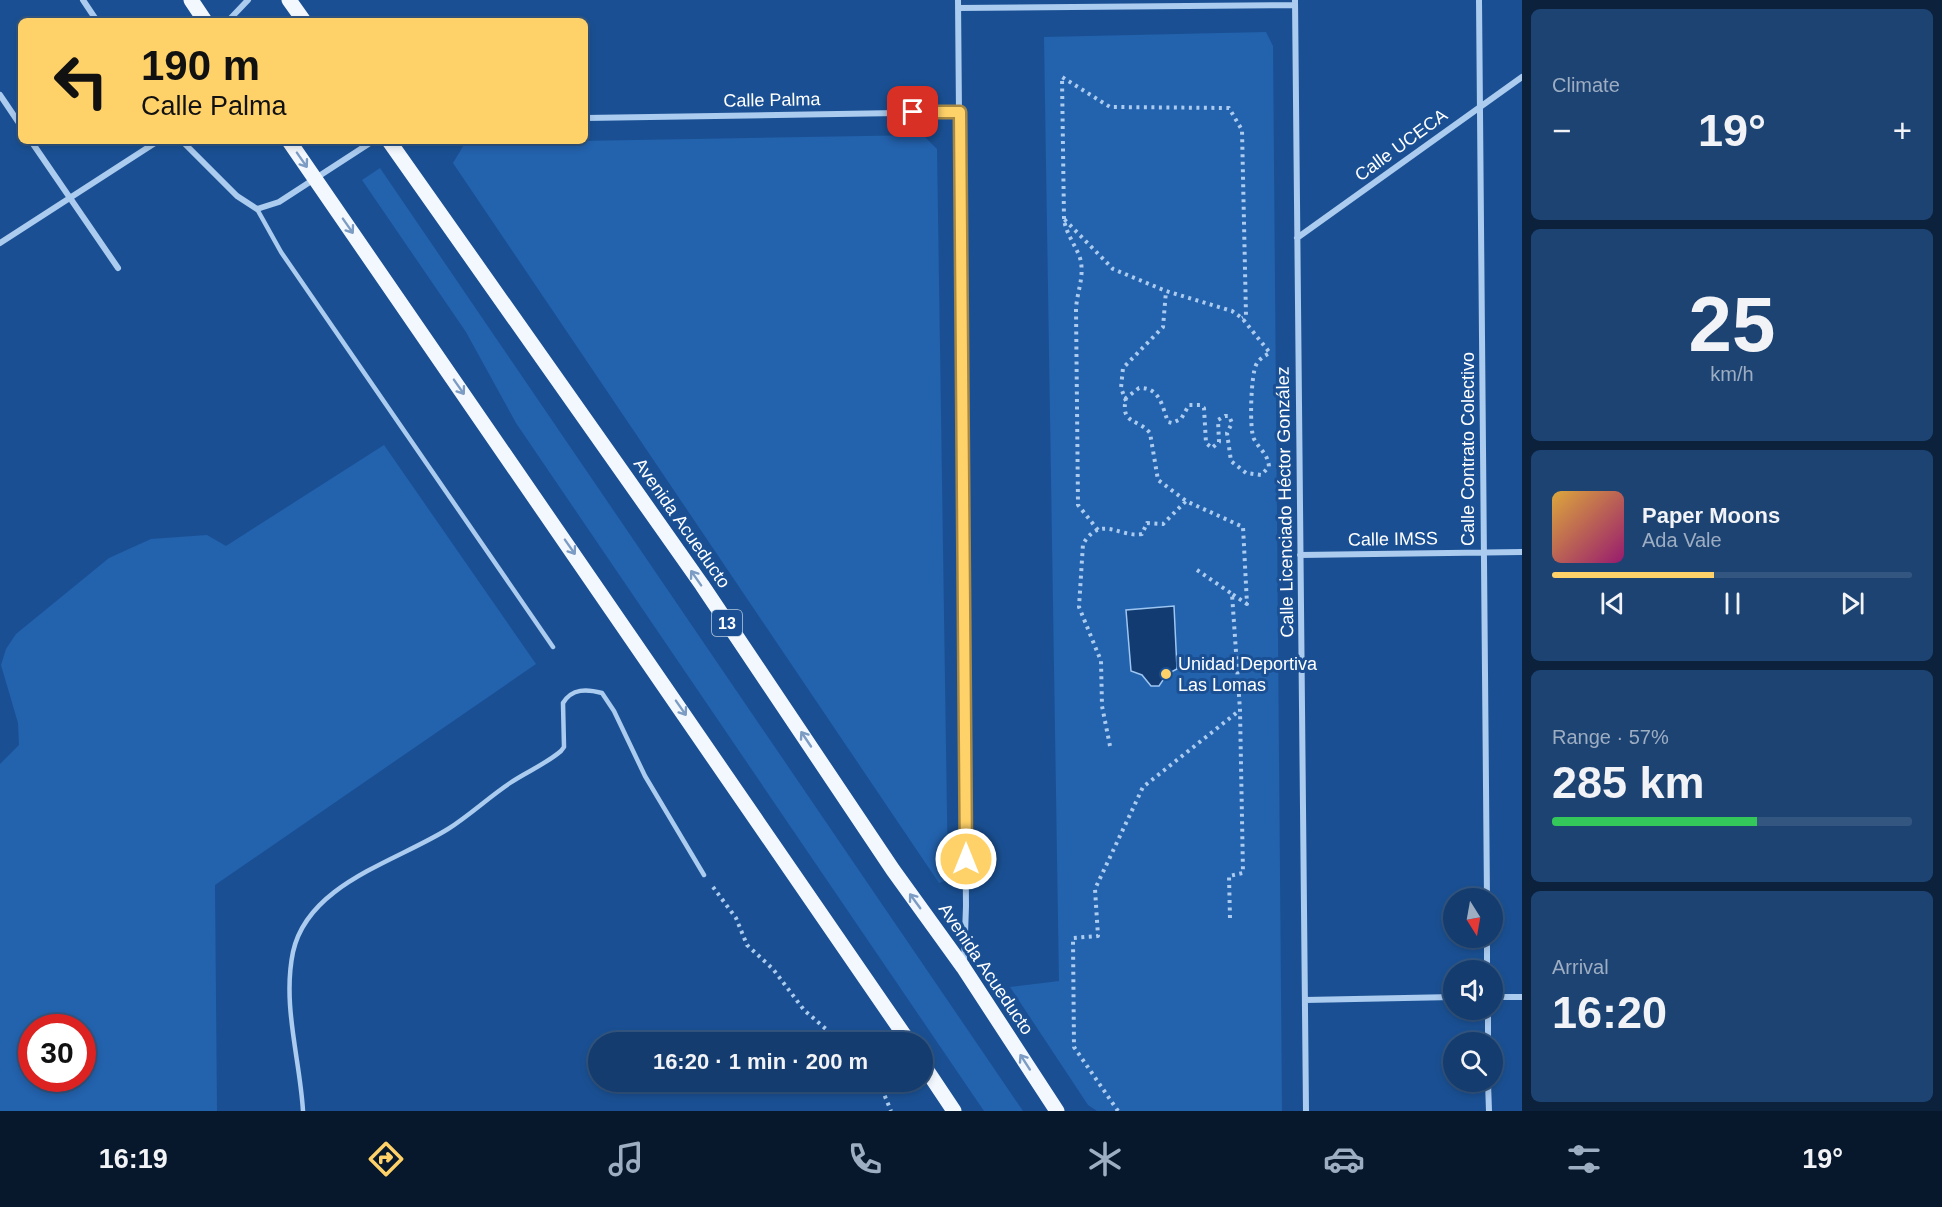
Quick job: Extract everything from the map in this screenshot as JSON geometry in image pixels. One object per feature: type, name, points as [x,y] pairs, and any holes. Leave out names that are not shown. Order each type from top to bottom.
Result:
[{"type":"main road","points":[[191,0],[204,18]]},
{"type":"main road","points":[[289,0],[302,18]]},
{"type":"main road","points":[[291,144],[831,925],[902,1032]]},
{"type":"main road","name":"Avenida Acueducto","points":[[391,144],[594,429],[893,870],[963,967],[1057,1111]]},
{"type":"main road","points":[[933,1080],[954,1111]]},
{"type":"street","points":[[83,0],[95,18]]},
{"type":"street","points":[[231,18],[248,0]]},
{"type":"street","points":[[958,0],[966,906],[963,967]]},
{"type":"street","name":"Calle Contrato Colectivo","points":[[1479,0],[1487,888]]},
{"type":"street","points":[[958,8],[1126,3],[1295,2]]},
{"type":"street","name":"Calle Licenciado Héctor González","points":[[1295,2],[1306,1111]]},
{"type":"street","name":"Calle UCECA","points":[[1297,238],[1522,76]]},
{"type":"street","points":[[0,95],[18,122]]},
{"type":"street","name":"Calle Palma","points":[[588,118],[960,112]]},
{"type":"street","points":[[33,144],[118,268]]},
{"type":"street","points":[[0,243],[153,144]]},
{"type":"street","points":[[185,144],[237,196],[257,209],[279,202],[368,144]]},
{"type":"street","name":"Calle IMSS","points":[[1300,555],[1522,552]]},
{"type":"street","points":[[1503,997],[1522,996]]},
{"type":"street","points":[[1305,1000],[1443,998]]},
{"type":"street","points":[[1488,1092],[1489,1111]]},
{"type":"lane","points":[[257,209],[281,252],[553,647]]},
{"type":"lane","points":[[303,1111],[290,1007],[293,954],[305,920],[324,900],[345,885],[448,828],[508,784],[555,756],[564,747],[563,702],[573,692],[581,690],[602,693],[614,711],[645,776],[704,875]]},
{"type":"path","points":[[1098,530],[1078,504],[1076,309],[1082,277],[1079,257],[1065,229],[1064,219],[1062,77],[1110,107],[1229,108],[1242,130],[1246,316],[1242,318]]},
{"type":"path","points":[[1064,219],[1113,269],[1166,291],[1232,311],[1242,318],[1270,353],[1261,358],[1255,366],[1252,398],[1254,440],[1269,459],[1269,467],[1266,472],[1254,476],[1241,470],[1231,461],[1227,433],[1232,423],[1229,417],[1225,416],[1218,420],[1219,442],[1212,448],[1206,443],[1204,408],[1200,405],[1189,405],[1179,421],[1172,423],[1168,422],[1160,398],[1147,388],[1133,391],[1126,401]]},
{"type":"path","points":[[1166,291],[1163,327],[1123,368],[1121,388],[1126,401],[1128,419],[1150,433],[1158,480],[1186,501],[1243,527],[1247,604],[1197,570]]},
{"type":"path","points":[[1110,746],[1102,706],[1101,661],[1079,607],[1083,544],[1087,536],[1098,530],[1114,528],[1128,535],[1142,534],[1147,523],[1163,524],[1186,501]]},
{"type":"path","points":[[1230,918],[1229,876],[1243,873],[1240,710],[1232,594]]},
{"type":"path","points":[[1118,1111],[1074,1047],[1074,938],[1098,936],[1095,889],[1143,787],[1240,710]]},
{"type":"path","points":[[704,875],[736,918],[747,945],[773,969],[804,1010],[829,1032]]},
{"type":"path","points":[[883,1092],[891,1111]]},
{"type":"shaded area","name":"Unidad Deportiva Las Lomas","points":[[1266,32],[1273,46],[1282,1111],[1097,1111],[1088,1105],[1010,987],[1059,981],[1044,37]]},
{"type":"shaded area","points":[[923,135],[937,149],[948,880],[939,883],[453,163],[464,144],[588,144],[588,141]]},
{"type":"shaded area","points":[[380,168],[1023,1111],[984,1111],[933,1036],[933,1032],[930,1032],[516,423],[466,332],[362,180]]},
{"type":"shaded area","points":[[384,445],[536,664],[215,885],[217,1111],[0,1111],[0,764],[19,745],[18,723],[1,665],[6,649],[16,634],[109,558],[151,539],[207,535],[226,546]]},
{"type":"shaded area","points":[[1174,606],[1177,669],[1167,674],[1159,686],[1151,686],[1142,675],[1131,671],[1126,610]]},
{"type":"place","name":"Unidad Deportiva Las Lomas","points":[[1166,674]]},
{"type":"route","points":[[913,112],[960,112],[966,859]]}]
